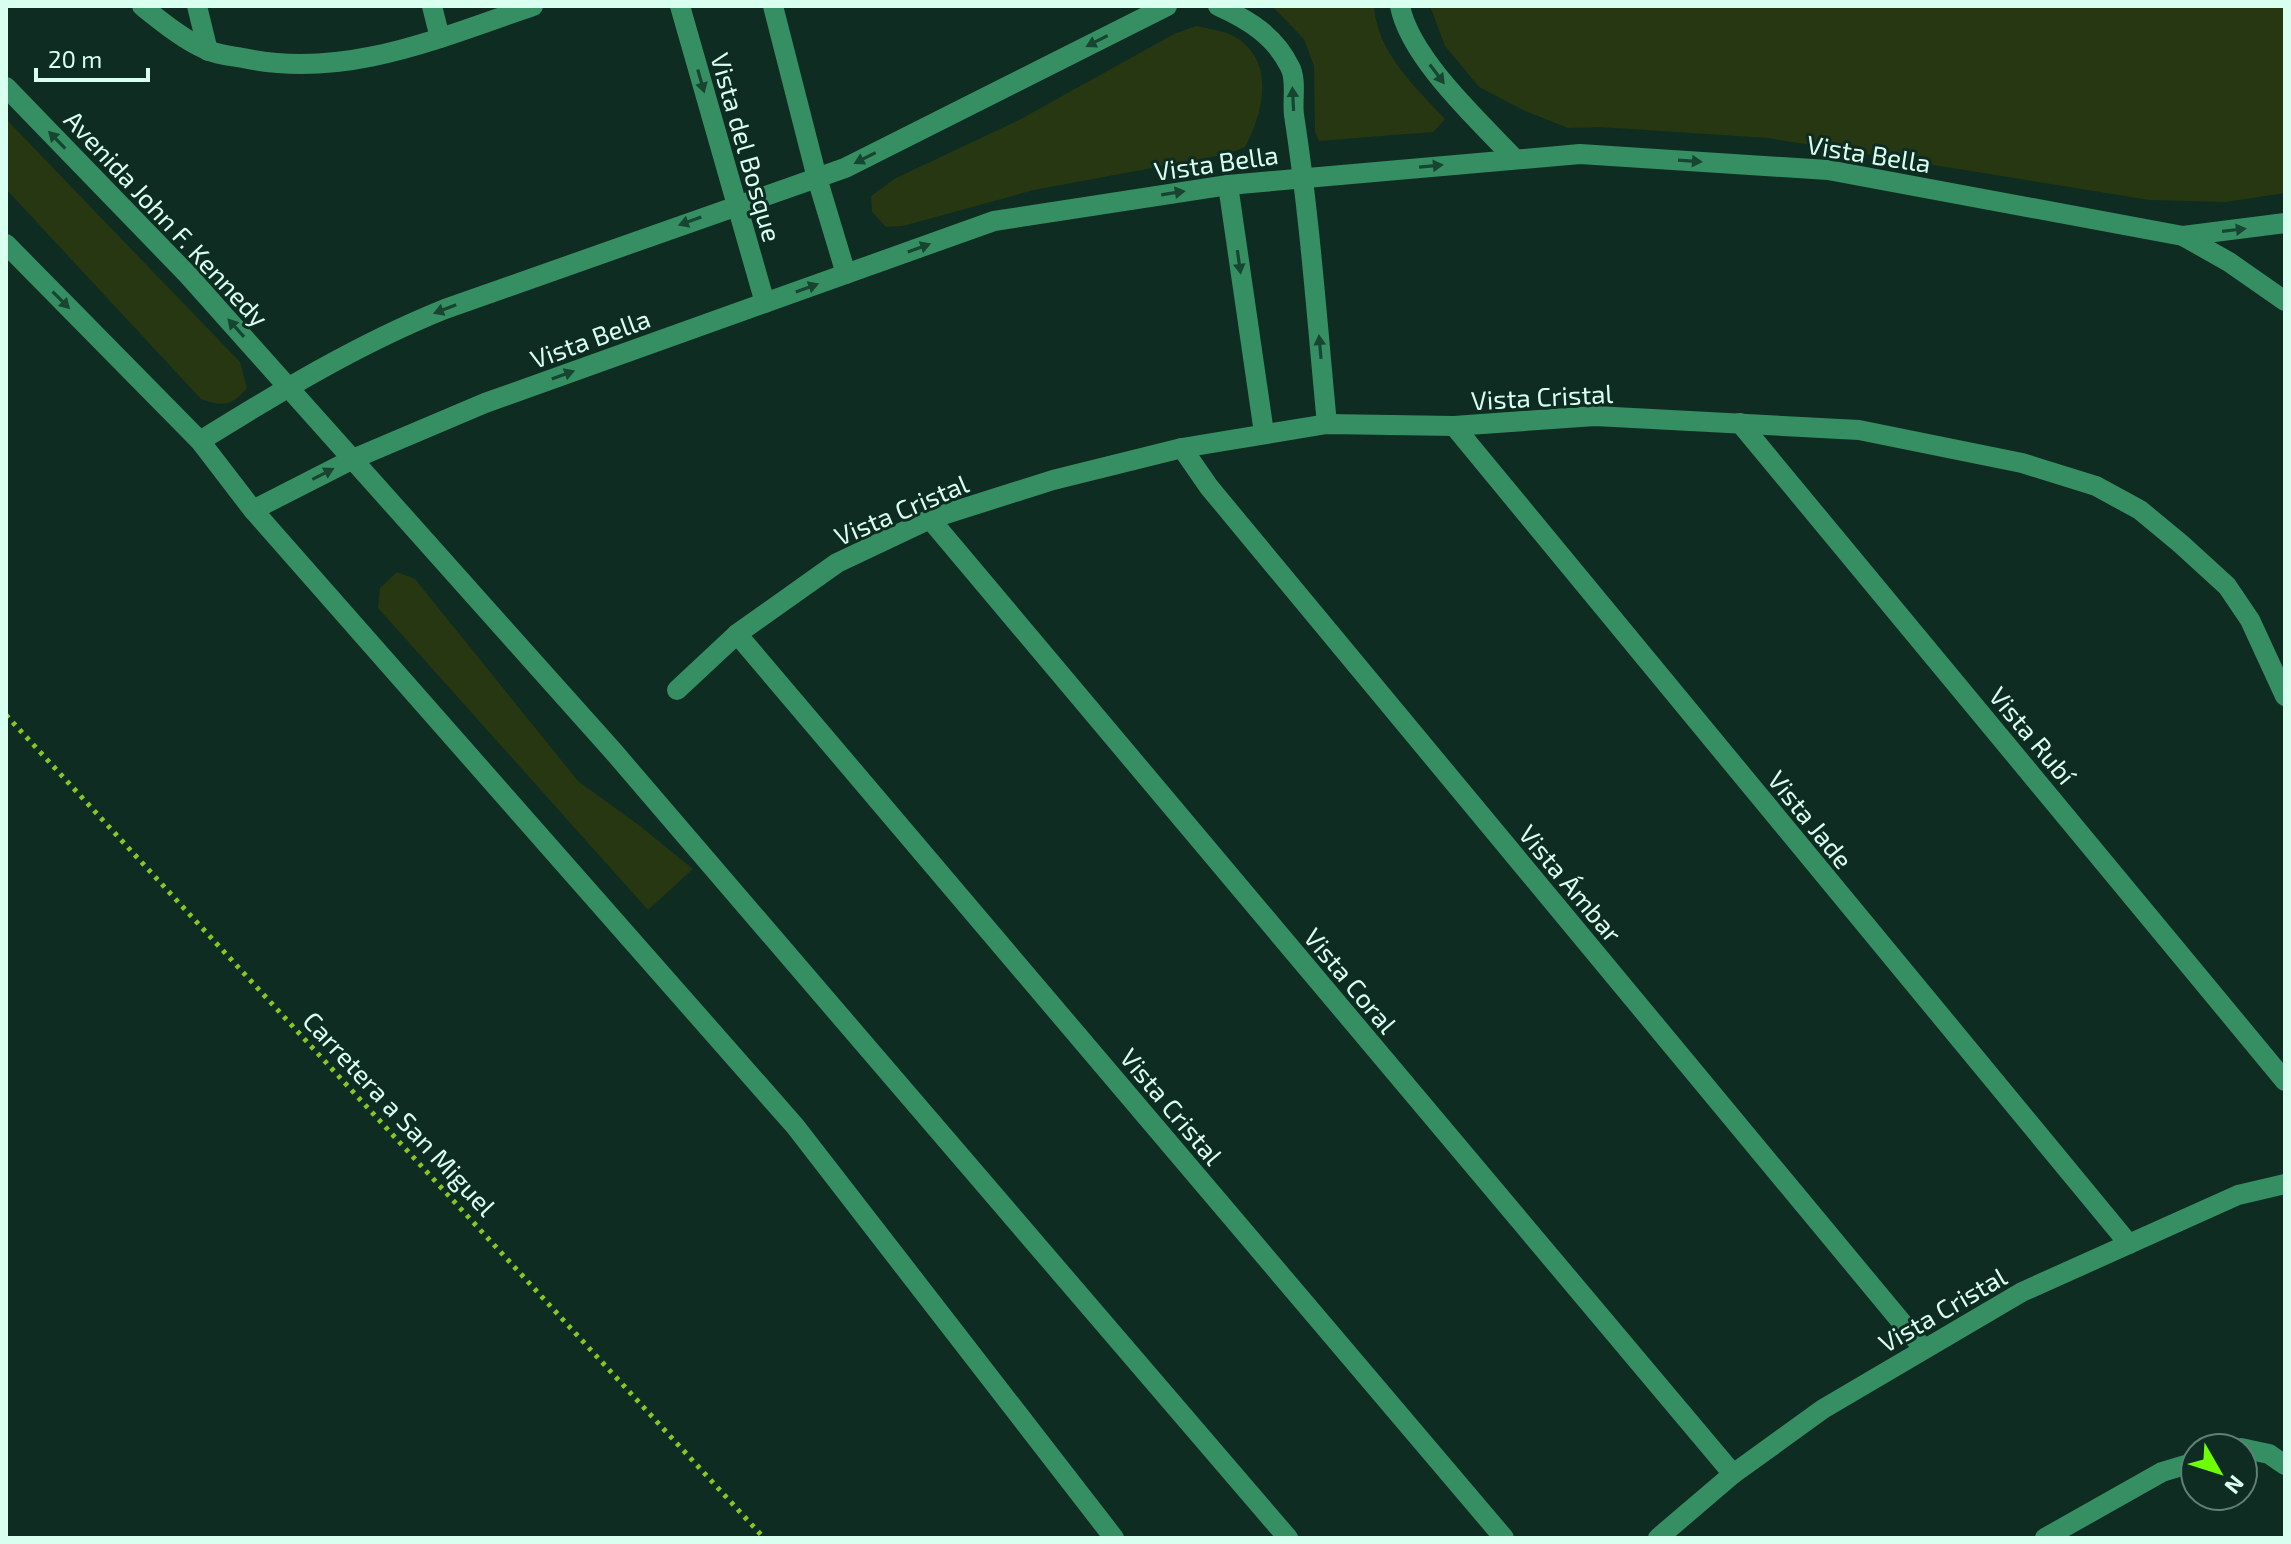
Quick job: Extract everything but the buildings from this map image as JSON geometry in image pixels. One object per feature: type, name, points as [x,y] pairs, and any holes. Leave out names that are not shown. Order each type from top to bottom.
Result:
[{"type":"street","points":[[142,6],[208,51],[271,64],[324,65],[401,52],[533,6]]},
{"type":"street","points":[[197,6],[208,51]]},
{"type":"street","points":[[432,6],[440,38]]},
{"type":"street","name":"Vista del Bosque","points":[[680,6],[765,303]]},
{"type":"street","points":[[773,6],[817,178],[846,274]]},
{"type":"street","points":[[200,441],[288,386],[389,332],[431,314],[845,168],[1167,6]]},
{"type":"street","points":[[1218,6],[1247,19],[1277,45],[1292,71],[1327,424]]},
{"type":"street","points":[[1400,6],[1402,16],[1424,57],[1450,92],[1515,159]]},
{"type":"street","name":"Avenida John F. Kennedy","points":[[6,87],[188,275],[624,763],[1288,1538]]},
{"type":"street","name":"Vista Bella","points":[[253,510],[353,459],[485,403],[994,221],[1304,176],[1580,154],[1828,170],[2183,236],[2229,262],[2285,301]]},
{"type":"street","points":[[1228,185],[1264,433]]},
{"type":"street","points":[[2183,236],[2285,223]]},
{"type":"street","points":[[6,244],[200,441],[253,510],[795,1126],[1114,1538]]},
{"type":"street","name":"Vista Cristal","points":[[677,690],[737,634],[837,563],[930,519],[1053,480],[1182,448],[1327,424],[1454,426],[1595,416],[1859,430],[2022,463],[2096,486],[2140,510],[2227,586],[2250,620],[2285,696]]},
{"type":"street","name":"Vista Rubí","points":[[1740,423],[2285,1081]]},
{"type":"street","name":"Vista Jade","points":[[1454,426],[2129,1244]]},
{"type":"street","name":"Vista Ámbar","points":[[1182,448],[1219,500],[1923,1348]]},
{"type":"street","name":"Vista Coral","points":[[930,519],[1733,1474]]},
{"type":"street","name":"Vista Cristal","points":[[737,634],[1504,1538]]},
{"type":"street","name":"Vista Cristal","points":[[1658,1538],[1733,1474],[1823,1409],[2022,1292],[2238,1195],[2285,1184]]},
{"type":"street","points":[[2259,1451],[2285,1465]]},
{"type":"street","points":[[2045,1538],[2068,1532],[2162,1472],[2179,1467]]},
{"type":"path","name":"Carretera a San Miguel","points":[[6,715],[764,1538]]},
{"type":"green space","points":[[1272,6],[1374,6],[1382,39],[1390,54],[1445,119],[1433,132],[1319,141],[1315,132],[1314,66],[1304,39]]},
{"type":"green space","points":[[1430,6],[2285,6],[2285,193],[2226,202],[2149,200],[1768,138],[1599,127],[1568,128],[1523,110],[1479,87],[1445,46]]},
{"type":"green space","points":[[1196,26],[1227,33],[1243,42],[1254,54],[1260,69],[1261,100],[1258,117],[1245,147],[1228,154],[1034,190],[903,226],[886,227],[872,212],[871,196],[896,178],[1019,120],[1174,34]]},
{"type":"green space","points":[[6,119],[240,362],[247,388],[236,398],[221,404],[201,399],[6,189]]},
{"type":"green space","points":[[397,572],[415,579],[578,781],[693,869],[648,910],[378,608],[380,588]]}]
